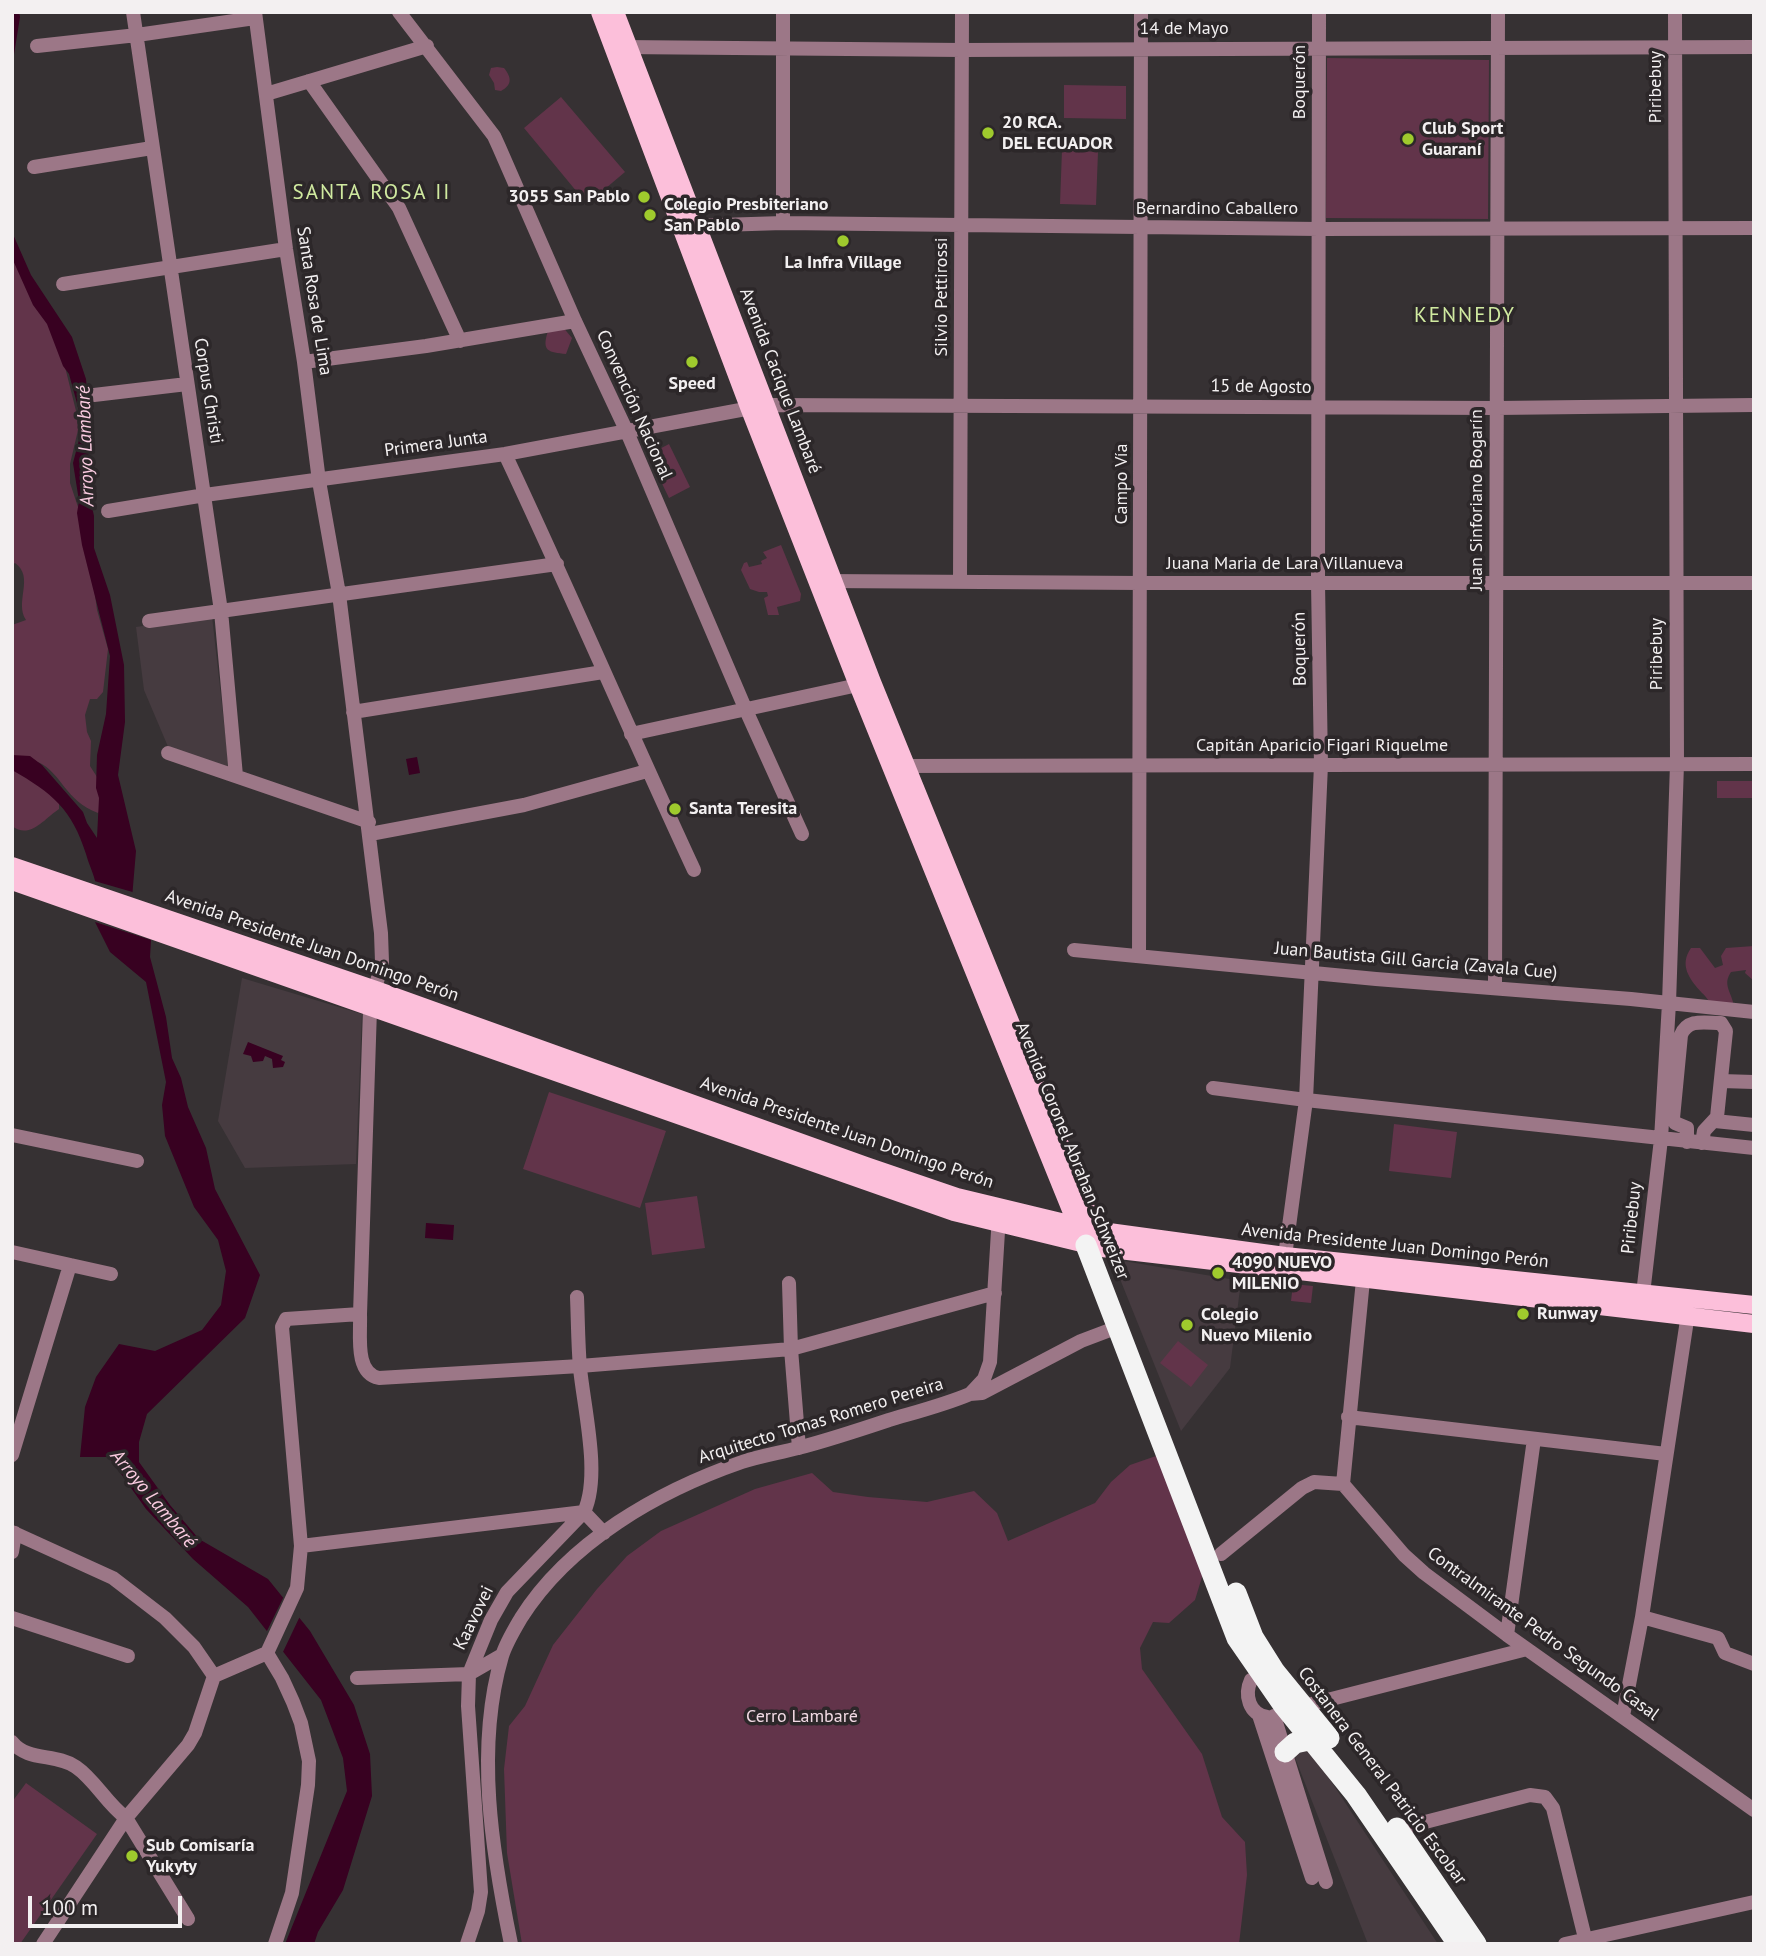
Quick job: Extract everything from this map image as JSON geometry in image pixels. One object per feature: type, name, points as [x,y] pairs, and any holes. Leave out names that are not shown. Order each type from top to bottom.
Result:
[{"type":"highway","name":"Avenida Coronel Abrahan Schweizer","points":[[1090,1237],[1118,1327],[1245,1637]]},
{"type":"highway","name":"Avenida Coronel Abrahan Schweizer","points":[[1090,1237],[1221,1554],[1245,1637]]},
{"type":"highway","points":[[1245,1637],[1261,1675],[1268,1677],[1285,1704],[1332,1752],[1348,1762]]},
{"type":"highway","points":[[1245,1637],[1285,1704]]},
{"type":"highway","name":"Costanera General Patricio Escobar","points":[[1245,1637],[1275,1672],[1285,1704],[1398,1852],[1458,1944]]},
{"type":"highway","name":"Costanera General Patricio Escobar","points":[[1285,1704],[1348,1762],[1398,1829],[1476,1944]]},
{"type":"highway","points":[[1285,1752],[1295,1743],[1312,1739]]},
{"type":"main road","points":[[600,12],[621,47]]},
{"type":"main road","points":[[614,12],[621,47],[898,766]]},
{"type":"main road","points":[[825,581],[858,685]]},
{"type":"main road","name":"Avenida Coronel Abrahan Schweizer","points":[[858,685],[898,766],[1090,1237]]},
{"type":"main road","name":"Avenida Coronel Abrahan Schweizer","points":[[898,766],[1060,1183],[1090,1237]]},
{"type":"main road","name":"Avenida Presidente Juan Domingo Perón","points":[[12,866],[81,888],[151,920],[370,1009],[863,1172]]},
{"type":"main road","name":"Avenida Presidente Juan Domingo Perón","points":[[12,881],[85,907],[151,920],[376,990],[863,1172],[954,1212],[1045,1217],[1090,1237],[1643,1294],[1754,1324]]},
{"type":"main road","points":[[1045,1217],[1055,1212],[1059,1206],[1062,1198],[1060,1183]]},
{"type":"main road","name":"Avenida Presidente Juan Domingo Perón","points":[[999,1215],[1090,1237],[1260,1268],[1363,1280],[1689,1308],[1754,1305]]},
{"type":"street","name":"Corpus Christi","points":[[133,12],[221,611],[236,776]]},
{"type":"street","name":"Convención Nacional","points":[[399,12],[494,136],[627,432],[802,834]]},
{"type":"street","points":[[783,12],[783,223]]},
{"type":"street","name":"Silvio Pettirossi","points":[[960,582],[962,12]]},
{"type":"street","name":"Campo Vía","points":[[1139,956],[1141,12]]},
{"type":"street","name":"Boquerón","points":[[1285,1256],[1306,1100],[1321,765],[1318,583],[1319,12]]},
{"type":"street","name":"Juan Sinforiano Bogarín","points":[[1495,987],[1498,12]]},
{"type":"street","name":"Piribebuy","points":[[1643,1294],[1661,1139],[1669,1003],[1677,764],[1675,12]]},
{"type":"street","points":[[37,46],[137,35],[255,15]]},
{"type":"street","name":"Santa Rosa de Lima","points":[[255,15],[319,481],[339,594],[382,933],[382,962],[370,1009],[360,1314],[362,1362],[371,1377],[379,1378],[580,1366]]},
{"type":"street","points":[[266,94],[427,46]]},
{"type":"street","name":"14 de Mayo","points":[[621,47],[962,50],[1754,47]]},
{"type":"street","points":[[309,81],[399,208],[460,341]]},
{"type":"street","points":[[34,167],[152,148]]},
{"type":"street","name":"Bernardino Caballero","points":[[689,226],[783,223],[1319,229],[1676,226],[1754,228]]},
{"type":"street","points":[[63,284],[286,249]]},
{"type":"street","points":[[304,362],[460,341],[575,321]]},
{"type":"street","points":[[94,395],[187,384]]},
{"type":"street","name":"15 de Agosto","points":[[758,406],[1497,408],[1754,405]]},
{"type":"street","name":"Primera Junta","points":[[108,511],[505,454],[758,406]]},
{"type":"street","points":[[505,454],[694,870]]},
{"type":"street","points":[[149,621],[557,564]]},
{"type":"street","name":"Juana Maria de Lara Villanueva","points":[[825,581],[1754,583]]},
{"type":"street","points":[[353,712],[603,672]]},
{"type":"street","points":[[631,734],[858,685]]},
{"type":"street","points":[[168,753],[236,776],[369,828],[524,805],[648,771]]},
{"type":"street","name":"Capitán Aparicio Figari Riquelme","points":[[898,766],[1754,764]]},
{"type":"street","name":"Juan Bautista Gill Garcia (Zavala Cue)","points":[[1074,950],[1754,1012]]},
{"type":"street","points":[[1699,1133],[1721,1081],[1724,1027],[1721,1023],[1690,1023],[1684,1026],[1673,1118],[1675,1123],[1699,1133],[1754,1148]]},
{"type":"street","points":[[1721,1081],[1754,1082]]},
{"type":"street","points":[[1213,1088],[1661,1139],[1754,1125]]},
{"type":"street","points":[[12,1135],[137,1161]]},
{"type":"street","name":"Arquitecto Tomas Romero Pereira","points":[[970,1394],[985,1378],[990,1362],[999,1215]]},
{"type":"street","points":[[12,1252],[111,1273]]},
{"type":"street","points":[[1260,1268],[1276,1264],[1285,1256]]},
{"type":"street","points":[[12,1455],[70,1265]]},
{"type":"street","points":[[1221,1554],[1302,1488],[1314,1482],[1343,1484],[1363,1280]]},
{"type":"street","points":[[789,1283],[799,1448]]},
{"type":"street","points":[[580,1366],[791,1349],[995,1293]]},
{"type":"street","points":[[577,1297],[580,1366],[592,1478],[590,1499],[584,1513]]},
{"type":"street","points":[[1623,1716],[1642,1617],[1689,1308]]},
{"type":"street","points":[[43,1944],[126,1818],[188,1745],[214,1676],[268,1650],[297,1588],[301,1546],[282,1327],[286,1319],[360,1314]]},
{"type":"street","name":"Arquitecto Tomas Romero Pereira","points":[[511,1944],[495,1860],[490,1796],[489,1726],[502,1655],[519,1623],[559,1570],[604,1533],[697,1479],[745,1461],[799,1448],[970,1394],[982,1393],[1081,1341],[1118,1327]]},
{"type":"street","points":[[1348,1417],[1666,1454]]},
{"type":"street","points":[[1507,1635],[1534,1438]]},
{"type":"street","name":"Contralmirante Pedro Segundo Casal","points":[[1343,1484],[1404,1555],[1507,1635],[1753,1810]]},
{"type":"street","points":[[301,1546],[584,1513]]},
{"type":"street","points":[[584,1513],[604,1533]]},
{"type":"street","name":"Kaavovei","points":[[467,1944],[481,1892],[468,1706],[469,1674],[491,1620],[507,1592],[584,1513]]},
{"type":"street","points":[[12,1552],[14,1532],[113,1578],[165,1618],[194,1647],[214,1676]]},
{"type":"street","points":[[1642,1617],[1708,1634],[1717,1638],[1725,1653],[1754,1664]]},
{"type":"street","points":[[12,1619],[128,1656]]},
{"type":"street","points":[[1259,1715],[1285,1704],[1527,1649]]},
{"type":"street","points":[[268,1650],[297,1712],[309,1761],[308,1786],[292,1893],[275,1944]]},
{"type":"street","points":[[357,1678],[469,1674],[502,1655]]},
{"type":"street","points":[[1261,1675],[1251,1680],[1248,1692],[1250,1706],[1259,1715],[1319,1880],[1285,1752],[1285,1704]]},
{"type":"street","points":[[12,1742],[25,1753],[57,1758],[75,1766],[110,1806],[126,1818],[188,1919]]},
{"type":"street","points":[[1398,1829],[1530,1795],[1545,1797],[1553,1808],[1585,1938]]},
{"type":"street","points":[[1565,1944],[1754,1902]]},
{"type":"shaded area","points":[[212,616],[229,768],[169,749],[144,690],[136,627]]},
{"type":"shaded area","points":[[242,978],[362,1014],[356,1164],[245,1168],[218,1121]]},
{"type":"shaded area","name":"Colegio Nuevo Milenio","points":[[1112,1259],[1241,1281],[1230,1368],[1181,1431]]},
{"type":"shaded area","points":[[1306,1743],[1438,1944],[1368,1944],[1292,1750]]},
{"type":"green space","name":"Club Sport Guaraní","points":[[1327,58],[1489,60],[1488,219],[1326,218]]},
{"type":"green space","points":[[491,68],[504,68],[509,78],[509,84],[501,91],[495,90],[489,75]]},
{"type":"green space","points":[[1064,85],[1126,86],[1126,119],[1064,118]]},
{"type":"green space","points":[[561,97],[625,172],[587,204],[524,128]]},
{"type":"green space","points":[[1062,150],[1098,152],[1096,205],[1060,204]]},
{"type":"green space","points":[[12,251],[47,320],[65,367],[76,411],[78,430],[70,464],[70,483],[78,507],[91,565],[97,610],[108,649],[103,692],[97,699],[90,699],[85,715],[91,741],[90,766],[104,788],[104,806],[98,813],[78,802],[53,773],[38,762],[59,799],[59,809],[37,826],[25,831],[12,826],[12,625],[26,620],[22,605],[23,575],[15,563],[12,565]]},
{"type":"green space","points":[[562,326],[572,338],[566,354],[548,350],[545,343],[548,331]]},
{"type":"green space","points":[[669,444],[690,487],[669,498],[648,455]]},
{"type":"green space","points":[[781,545],[801,594],[800,601],[777,607],[779,615],[768,615],[764,598],[768,596],[767,592],[750,589],[741,570],[747,562],[749,567],[762,564],[761,561],[767,558],[763,552]]},
{"type":"green space","points":[[1717,781],[1754,781],[1754,798],[1717,798]]},
{"type":"green space","points":[[1754,946],[1754,981],[1745,973],[1746,970],[1731,972],[1729,976],[1728,987],[1733,1002],[1731,1010],[1711,1003],[1687,972],[1687,954],[1691,948],[1700,948],[1715,968],[1723,965],[1721,956],[1726,948]]},
{"type":"green space","points":[[549,1092],[666,1131],[640,1208],[523,1169]]},
{"type":"green space","points":[[1394,1124],[1457,1132],[1451,1178],[1389,1171]]},
{"type":"green space","points":[[697,1196],[705,1248],[652,1255],[645,1203]]},
{"type":"green space","points":[[1293,1284],[1313,1286],[1311,1303],[1291,1301]]},
{"type":"green space","points":[[1178,1341],[1208,1365],[1191,1387],[1160,1363]]},
{"type":"green space","name":"Cerro Lambaré","points":[[1156,1456],[1205,1567],[1195,1600],[1169,1623],[1153,1622],[1140,1648],[1142,1669],[1202,1754],[1222,1817],[1245,1842],[1247,1875],[1239,1944],[522,1944],[507,1853],[504,1769],[509,1726],[525,1706],[553,1645],[627,1556],[661,1531],[755,1489],[812,1473],[833,1492],[868,1497],[927,1502],[974,1491],[997,1513],[1008,1541],[1095,1503],[1111,1482],[1130,1465]]},
{"type":"green space","points":[[26,1783],[97,1834],[20,1944],[13,1944],[12,1802]]},
{"type":"water","points":[[12,12],[19,12],[20,17],[12,67]]},
{"type":"water","name":"Arroyo Lambaré","points":[[12,232],[31,275],[72,337],[86,379],[90,425],[87,483],[94,516],[94,548],[110,595],[124,665],[125,722],[118,775],[136,851],[132,898],[96,885],[80,838],[67,814],[38,786],[12,770],[12,755],[30,756],[42,765],[83,812],[97,838],[97,755],[106,714],[110,656],[82,545],[77,513],[79,501],[73,463],[80,436],[81,418],[69,374],[63,366],[47,324],[33,305],[12,258]]},
{"type":"water","points":[[417,757],[420,773],[409,775],[406,759]]},
{"type":"water","name":"Arroyo Lambaré","points":[[95,922],[151,940],[150,957],[166,1017],[172,1058],[181,1078],[188,1107],[206,1148],[215,1189],[260,1275],[245,1318],[147,1414],[139,1442],[139,1462],[199,1539],[268,1579],[310,1631],[354,1705],[370,1754],[372,1796],[343,1890],[318,1932],[314,1944],[285,1944],[347,1791],[343,1758],[321,1700],[248,1607],[193,1559],[146,1509],[109,1457],[80,1457],[85,1407],[96,1377],[119,1344],[155,1351],[202,1330],[221,1305],[226,1271],[218,1240],[194,1207],[165,1136],[162,1105],[166,1082],[146,982],[110,952]]},
{"type":"water","points":[[248,1042],[283,1056],[283,1067],[273,1068],[272,1059],[265,1056],[263,1061],[253,1062],[251,1056],[243,1054]]},
{"type":"water","points":[[426,1223],[454,1225],[453,1240],[425,1238]]},
{"type":"pier","points":[[91,880],[136,893],[135,899],[93,886]]},
{"type":"pier","points":[[285,1594],[301,1614],[282,1654],[265,1635]]},
{"type":"place","name":"20 RCA. DEL ECUADOR","points":[[988,133]]},
{"type":"place","name":"Club Sport Guaraní","points":[[1408,139]]},
{"type":"place","name":"3055 San Pablo","points":[[644,197]]},
{"type":"place","name":"Colegio Presbiteriano San Pablo","points":[[650,215]]},
{"type":"place","name":"La Infra Village","points":[[843,241]]},
{"type":"place","name":"Speed","points":[[692,362]]},
{"type":"place","name":"Santa Teresita","points":[[675,809]]},
{"type":"place","name":"4090 NUEVO MILENIO","points":[[1218,1273]]},
{"type":"place","name":"Runway","points":[[1523,1314]]},
{"type":"place","name":"Colegio Nuevo Milenio","points":[[1187,1325]]},
{"type":"place","name":"Sub Comisaría Yukyty","points":[[132,1856]]},
{"type":"district","name":"SANTA ROSA II","points":[[372,193]]},
{"type":"district","name":"KENNEDY","points":[[1465,316]]}]
